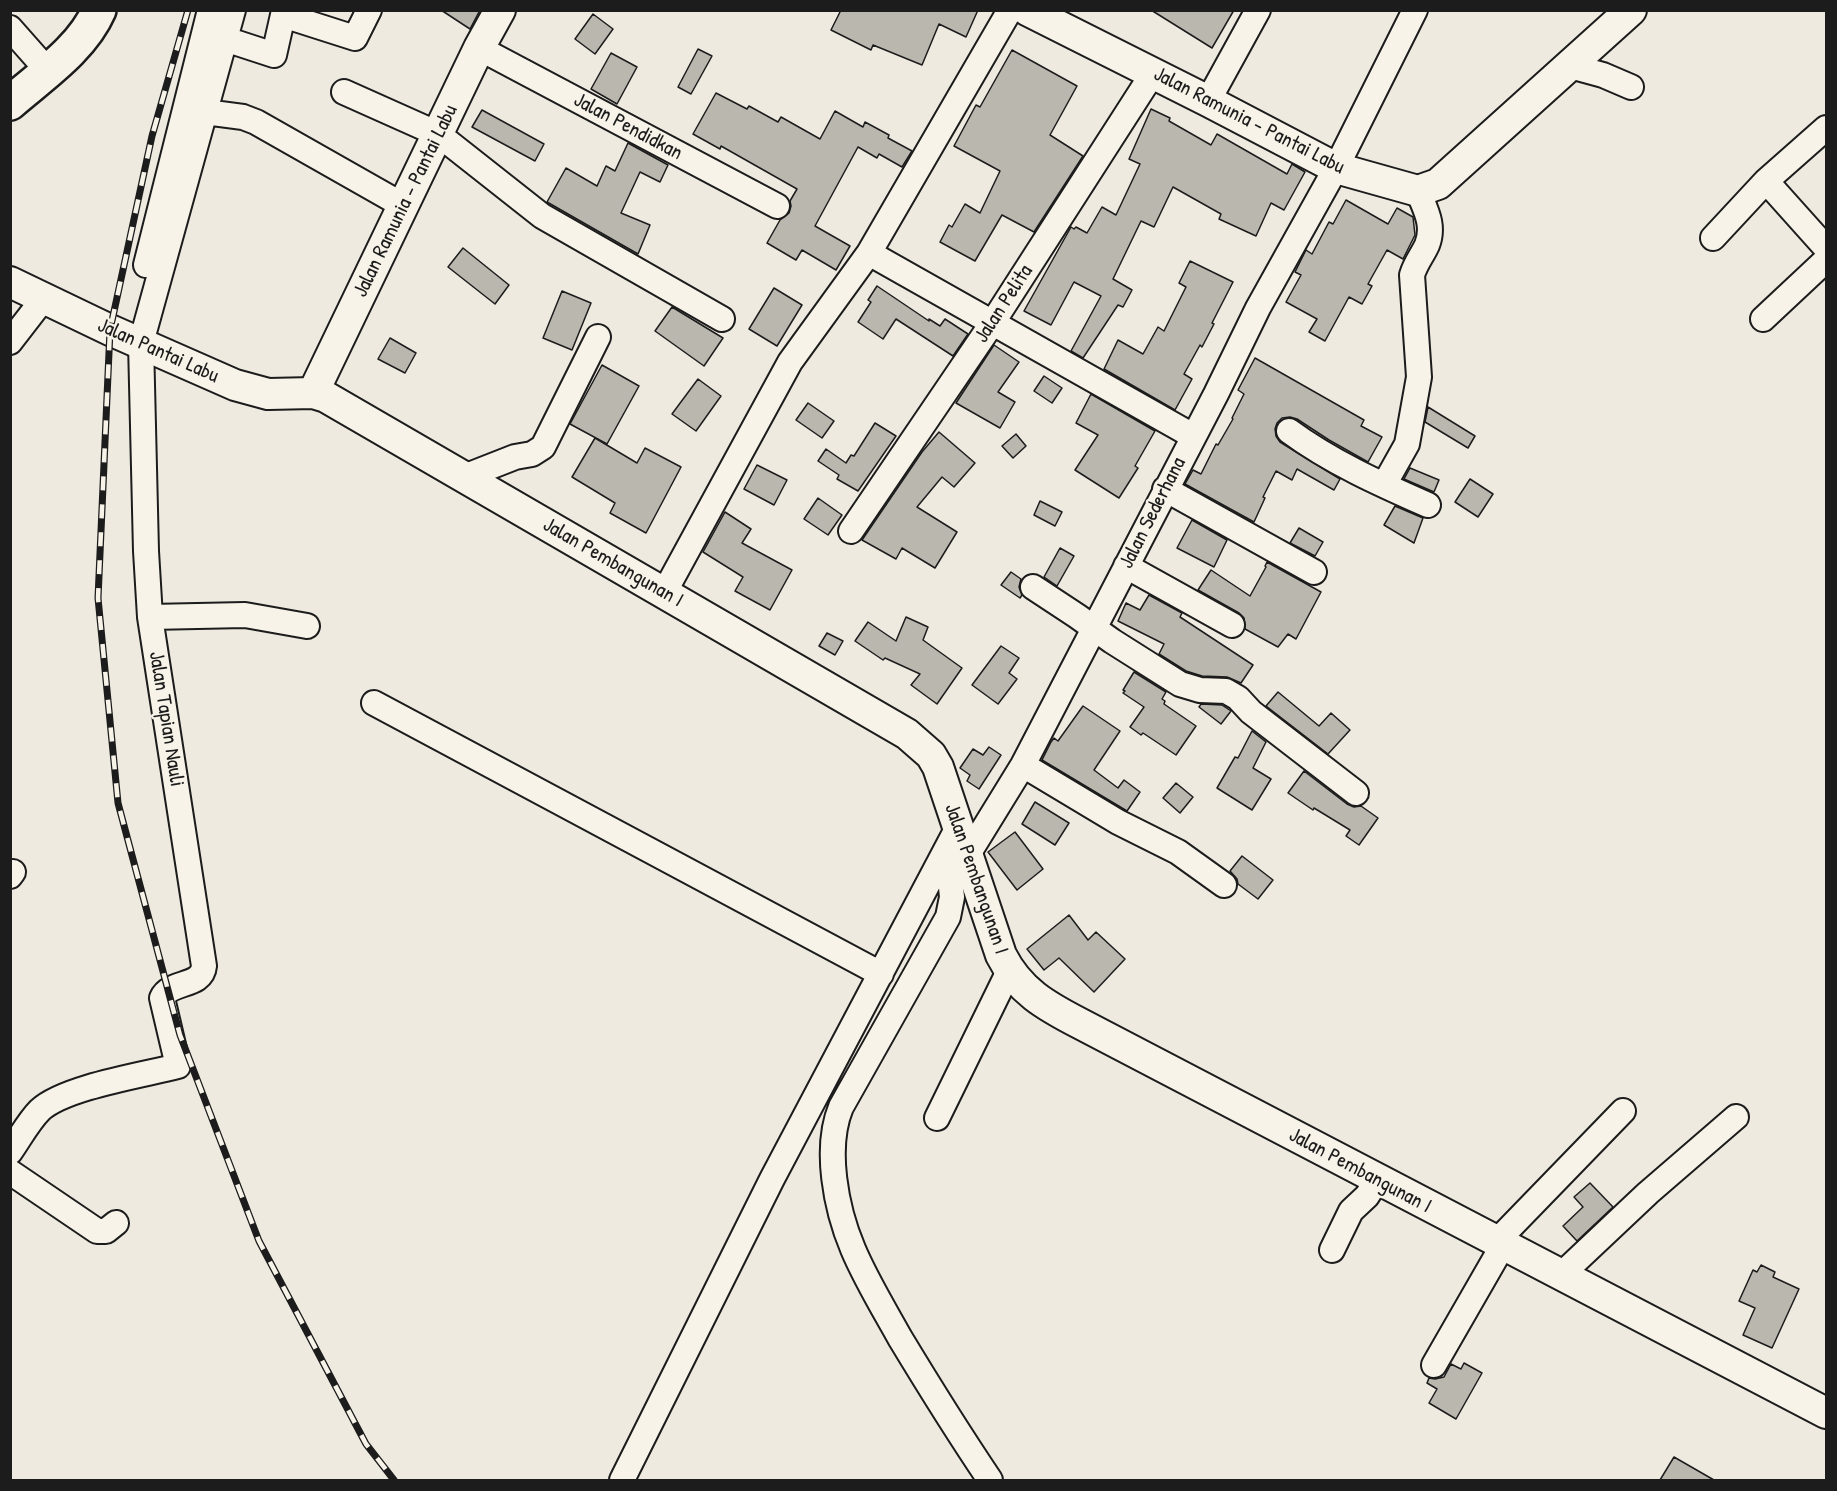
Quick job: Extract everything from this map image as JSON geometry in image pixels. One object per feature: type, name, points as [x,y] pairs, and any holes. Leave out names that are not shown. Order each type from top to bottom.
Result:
[{"type":"highway","points":[[10,103],[79,41],[95,20],[99,10]]},
{"type":"main road","name":"Jalan Ramunia - Pantai Labu","points":[[313,393],[479,48],[500,10]]},
{"type":"main road","name":"Jalan Ramunia - Pantai Labu","points":[[1027,10],[1336,168],[1418,191]]},
{"type":"main road","points":[[1418,191],[1438,184],[1631,10]]},
{"type":"main road","name":"Jalan Pantai Labu","points":[[10,282],[235,385],[268,394],[313,393]]},
{"type":"main road","name":"Jalan Pembangunan I","points":[[313,393],[347,408],[907,734],[930,755],[938,767],[957,844],[1001,955],[1009,971],[1034,997],[1377,1180],[1827,1413]]},
{"type":"street","points":[[170,206],[210,10]]},
{"type":"street","points":[[170,206],[205,112],[232,10]]},
{"type":"street","points":[[225,39],[274,55],[283,15],[355,38],[369,10]]},
{"type":"street","points":[[664,593],[790,362],[869,253],[1010,10]]},
{"type":"street","points":[[1208,101],[1258,10]]},
{"type":"street","name":"Jalan Sederhana","points":[[622,1480],[783,1158],[881,974],[957,844],[1023,765],[1216,394],[1258,308],[1336,168],[1415,10]]},
{"type":"street","points":[[10,28],[48,70]]},
{"type":"street","name":"Jalan Pendidkan","points":[[479,48],[777,206]]},
{"type":"street","points":[[1570,66],[1603,75],[1631,87]]},
{"type":"street","name":"Jalan Pelita","points":[[851,531],[993,322],[1153,73]]},
{"type":"street","points":[[344,92],[438,134],[542,216],[722,320]]},
{"type":"street","points":[[205,112],[243,117],[256,122],[404,207]]},
{"type":"street","points":[[1713,238],[1766,181],[1827,128]]},
{"type":"street","points":[[1766,181],[1827,248]]},
{"type":"street","points":[[1384,485],[1407,444],[1419,377],[1412,275],[1416,261],[1426,246],[1430,231],[1429,217],[1418,191]]},
{"type":"street","name":"Jalan Tapian Nauli","points":[[10,1152],[33,1118],[50,1102],[60,1097],[178,1066],[162,998],[168,990],[204,972],[150,617],[134,340],[170,206]]},
{"type":"street","points":[[869,253],[1193,436]]},
{"type":"street","points":[[1763,319],[1827,260]]},
{"type":"street","points":[[10,342],[44,298]]},
{"type":"street","points":[[464,477],[515,457],[532,454],[543,447],[598,337]]},
{"type":"street","points":[[1289,431],[1302,441],[1384,485],[1428,505]]},
{"type":"street","points":[[1165,489],[1314,572]]},
{"type":"street","points":[[1126,566],[1232,625]]},
{"type":"street","points":[[1033,587],[1180,684],[1200,690],[1226,690],[1356,793]]},
{"type":"street","points":[[150,617],[245,615],[307,626]]},
{"type":"street","points":[[374,703],[881,974]]},
{"type":"street","points":[[1023,765],[1118,822],[1178,852],[1224,885]]},
{"type":"street","points":[[957,844],[948,917],[841,1107],[833,1131],[834,1163],[842,1215],[853,1249],[884,1310],[939,1405],[990,1480]]},
{"type":"street","points":[[937,1118],[1009,971]]},
{"type":"street","points":[[1434,1365],[1500,1244],[1623,1111]]},
{"type":"street","points":[[1561,1275],[1648,1193],[1736,1117]]},
{"type":"street","points":[[10,1172],[98,1231],[106,1231],[116,1223]]},
{"type":"street","points":[[1332,1250],[1351,1211],[1367,1196],[1377,1180]]},
{"type":"building","points":[[441,10],[480,10],[470,29]]},
{"type":"building","points":[[841,10],[978,10],[966,37],[939,24],[922,65],[873,45],[871,50],[831,30]]},
{"type":"building","points":[[1151,10],[1234,10],[1212,48]]},
{"type":"building","points":[[593,14],[613,29],[595,54],[575,39]]},
{"type":"building","points":[[698,49],[712,56],[691,94],[678,87]]},
{"type":"building","points":[[1012,50],[1077,86],[1050,135],[1083,156],[1034,232],[1002,215],[975,261],[940,242],[949,225],[952,227],[965,204],[980,213],[1000,171],[954,146],[976,105],[980,107]]},
{"type":"building","points":[[611,53],[637,67],[617,104],[591,89]]},
{"type":"building","points":[[716,93],[747,109],[749,106],[778,122],[781,117],[820,139],[835,111],[863,127],[865,122],[912,151],[902,167],[879,154],[877,158],[858,147],[815,226],[850,246],[836,270],[802,250],[796,260],[767,243],[780,220],[789,213],[790,201],[797,189],[721,146],[720,149],[693,134]]},
{"type":"building","points":[[1151,109],[1170,118],[1169,121],[1211,145],[1217,134],[1287,174],[1292,164],[1305,172],[1284,210],[1271,203],[1256,236],[1219,219],[1221,214],[1173,187],[1154,227],[1141,221],[1113,279],[1132,290],[1123,307],[1118,305],[1083,358],[1071,351],[1101,296],[1074,282],[1051,325],[1024,311],[1071,227],[1087,233],[1102,207],[1116,215],[1140,164],[1129,159]]},
{"type":"building","points":[[482,110],[544,144],[535,161],[472,127]]},
{"type":"building","points":[[628,143],[668,165],[660,182],[640,172],[621,213],[650,225],[638,254],[547,202],[566,168],[597,186],[606,166],[615,171]]},
{"type":"building","points":[[1346,200],[1388,224],[1397,208],[1413,217],[1415,235],[1403,259],[1387,250],[1368,284],[1372,286],[1362,304],[1349,297],[1325,341],[1309,332],[1317,319],[1286,302],[1301,275],[1295,272],[1306,250],[1312,254],[1329,222],[1333,224]]},
{"type":"building","points":[[463,248],[509,285],[495,304],[448,267]]},
{"type":"building","points":[[1190,261],[1233,282],[1202,347],[1200,345],[1184,374],[1192,379],[1175,410],[1104,369],[1118,340],[1143,354],[1158,327],[1164,331],[1186,287],[1179,283]]},
{"type":"building","points":[[877,286],[929,321],[929,319],[940,326],[945,319],[968,334],[953,356],[896,319],[883,339],[858,322],[871,302],[868,300]]},
{"type":"building","points":[[774,288],[802,305],[777,346],[749,329]]},
{"type":"building","points":[[562,291],[591,303],[572,350],[543,338]]},
{"type":"building","points":[[672,307],[723,338],[704,366],[655,331]]},
{"type":"building","points":[[390,338],[416,353],[405,373],[378,359]]},
{"type":"building","points":[[994,345],[1019,362],[998,392],[1015,402],[1000,428],[956,403]]},
{"type":"building","points":[[1255,358],[1364,420],[1361,426],[1382,437],[1368,462],[1297,419],[1282,418],[1275,429],[1280,442],[1340,479],[1334,490],[1297,469],[1292,480],[1276,471],[1254,522],[1185,484],[1193,470],[1201,474],[1216,444],[1218,445],[1233,419],[1244,394],[1238,390]]},
{"type":"building","points":[[602,365],[639,386],[607,444],[570,424]]},
{"type":"building","points":[[1044,376],[1062,388],[1052,403],[1034,391]]},
{"type":"building","points":[[698,379],[721,396],[696,431],[672,414]]},
{"type":"building","points":[[1091,394],[1155,431],[1135,466],[1138,468],[1119,498],[1075,470],[1098,435],[1076,423]]},
{"type":"building","points":[[808,403],[834,421],[822,438],[796,420]]},
{"type":"building","points":[[1428,407],[1475,436],[1468,448],[1425,422]]},
{"type":"building","points":[[875,423],[896,436],[858,491],[837,479],[839,475],[818,461],[826,449],[846,463],[851,455],[854,456]]},
{"type":"building","points":[[939,432],[975,463],[954,487],[942,477],[917,507],[957,532],[935,568],[902,548],[896,559],[862,540],[922,452]]},
{"type":"building","points":[[1016,434],[1026,446],[1013,458],[1002,446]]},
{"type":"building","points":[[595,438],[637,463],[645,448],[681,467],[646,533],[610,513],[615,503],[572,477]]},
{"type":"building","points":[[757,465],[787,480],[774,505],[744,489]]},
{"type":"building","points":[[1410,468],[1439,480],[1434,492],[1404,479]]},
{"type":"building","points":[[1470,479],[1493,494],[1478,517],[1455,502]]},
{"type":"building","points":[[818,498],[842,515],[828,535],[804,519]]},
{"type":"building","points":[[1040,501],[1062,512],[1055,526],[1034,515]]},
{"type":"building","points":[[1395,506],[1423,518],[1414,543],[1384,525]]},
{"type":"building","points":[[725,512],[751,529],[742,543],[792,570],[770,610],[735,591],[743,577],[703,552]]},
{"type":"building","points":[[1192,520],[1227,540],[1214,567],[1177,548]]},
{"type":"building","points":[[1299,528],[1323,542],[1315,556],[1290,543]]},
{"type":"building","points":[[1060,548],[1074,556],[1057,586],[1044,577]]},
{"type":"building","points":[[1267,562],[1321,592],[1296,639],[1288,634],[1278,647],[1245,629],[1244,618],[1239,613],[1198,590],[1211,570],[1250,596]]},
{"type":"building","points":[[1011,572],[1021,579],[1019,587],[1022,595],[1020,598],[1001,585]]},
{"type":"building","points":[[1149,595],[1182,613],[1180,617],[1253,665],[1241,683],[1227,677],[1202,676],[1186,671],[1159,654],[1164,644],[1118,621],[1126,603],[1140,610]]},
{"type":"building","points":[[906,617],[928,627],[923,640],[962,668],[937,704],[911,685],[920,674],[885,658],[883,660],[855,641],[868,622],[896,641]]},
{"type":"building","points":[[827,633],[843,641],[835,655],[819,646]]},
{"type":"building","points":[[1001,646],[1019,658],[1009,673],[1017,679],[998,704],[972,685]]},
{"type":"building","points":[[1134,672],[1166,692],[1162,699],[1165,701],[1164,704],[1196,726],[1176,755],[1130,727],[1144,707],[1123,693]]},
{"type":"building","points":[[1278,692],[1319,726],[1331,713],[1350,730],[1328,754],[1266,706]]},
{"type":"building","points":[[1201,704],[1222,705],[1231,711],[1221,724],[1199,707]]},
{"type":"building","points":[[1083,706],[1120,731],[1094,770],[1118,788],[1124,780],[1140,792],[1127,811],[1042,760],[1054,738],[1058,741]]},
{"type":"building","points":[[1252,731],[1266,742],[1253,768],[1271,779],[1252,810],[1217,788],[1235,757],[1238,758]]},
{"type":"building","points":[[989,747],[1001,755],[979,789],[967,781],[970,775],[960,768],[973,749],[983,755]]},
{"type":"building","points":[[1304,771],[1347,804],[1354,807],[1361,806],[1378,818],[1359,845],[1346,836],[1350,830],[1288,793]]},
{"type":"building","points":[[1176,783],[1193,797],[1180,813],[1163,798]]},
{"type":"building","points":[[1035,802],[1069,823],[1055,845],[1022,824]]},
{"type":"building","points":[[1015,832],[1043,869],[1017,890],[988,852]]},
{"type":"building","points":[[1242,856],[1273,880],[1258,899],[1238,884],[1230,871]]},
{"type":"building","points":[[1069,915],[1088,940],[1096,932],[1125,959],[1094,992],[1059,958],[1044,970],[1027,949]]},
{"type":"building","points":[[1590,1183],[1613,1207],[1577,1241],[1563,1226],[1583,1207],[1574,1197]]},
{"type":"building","points":[[1761,1265],[1775,1272],[1773,1277],[1799,1289],[1772,1348],[1743,1335],[1755,1308],[1739,1301],[1753,1270],[1757,1272]]},
{"type":"building","points":[[1464,1363],[1482,1373],[1456,1419],[1429,1403],[1437,1389],[1427,1383],[1429,1378],[1444,1377],[1451,1364],[1461,1369]]},
{"type":"building","points":[[1674,1457],[1714,1480],[1660,1480]]},
{"type":"railway","points":[[188,10],[152,136],[110,330],[98,598],[118,803],[180,1035],[259,1241],[366,1444],[394,1480]]}]
